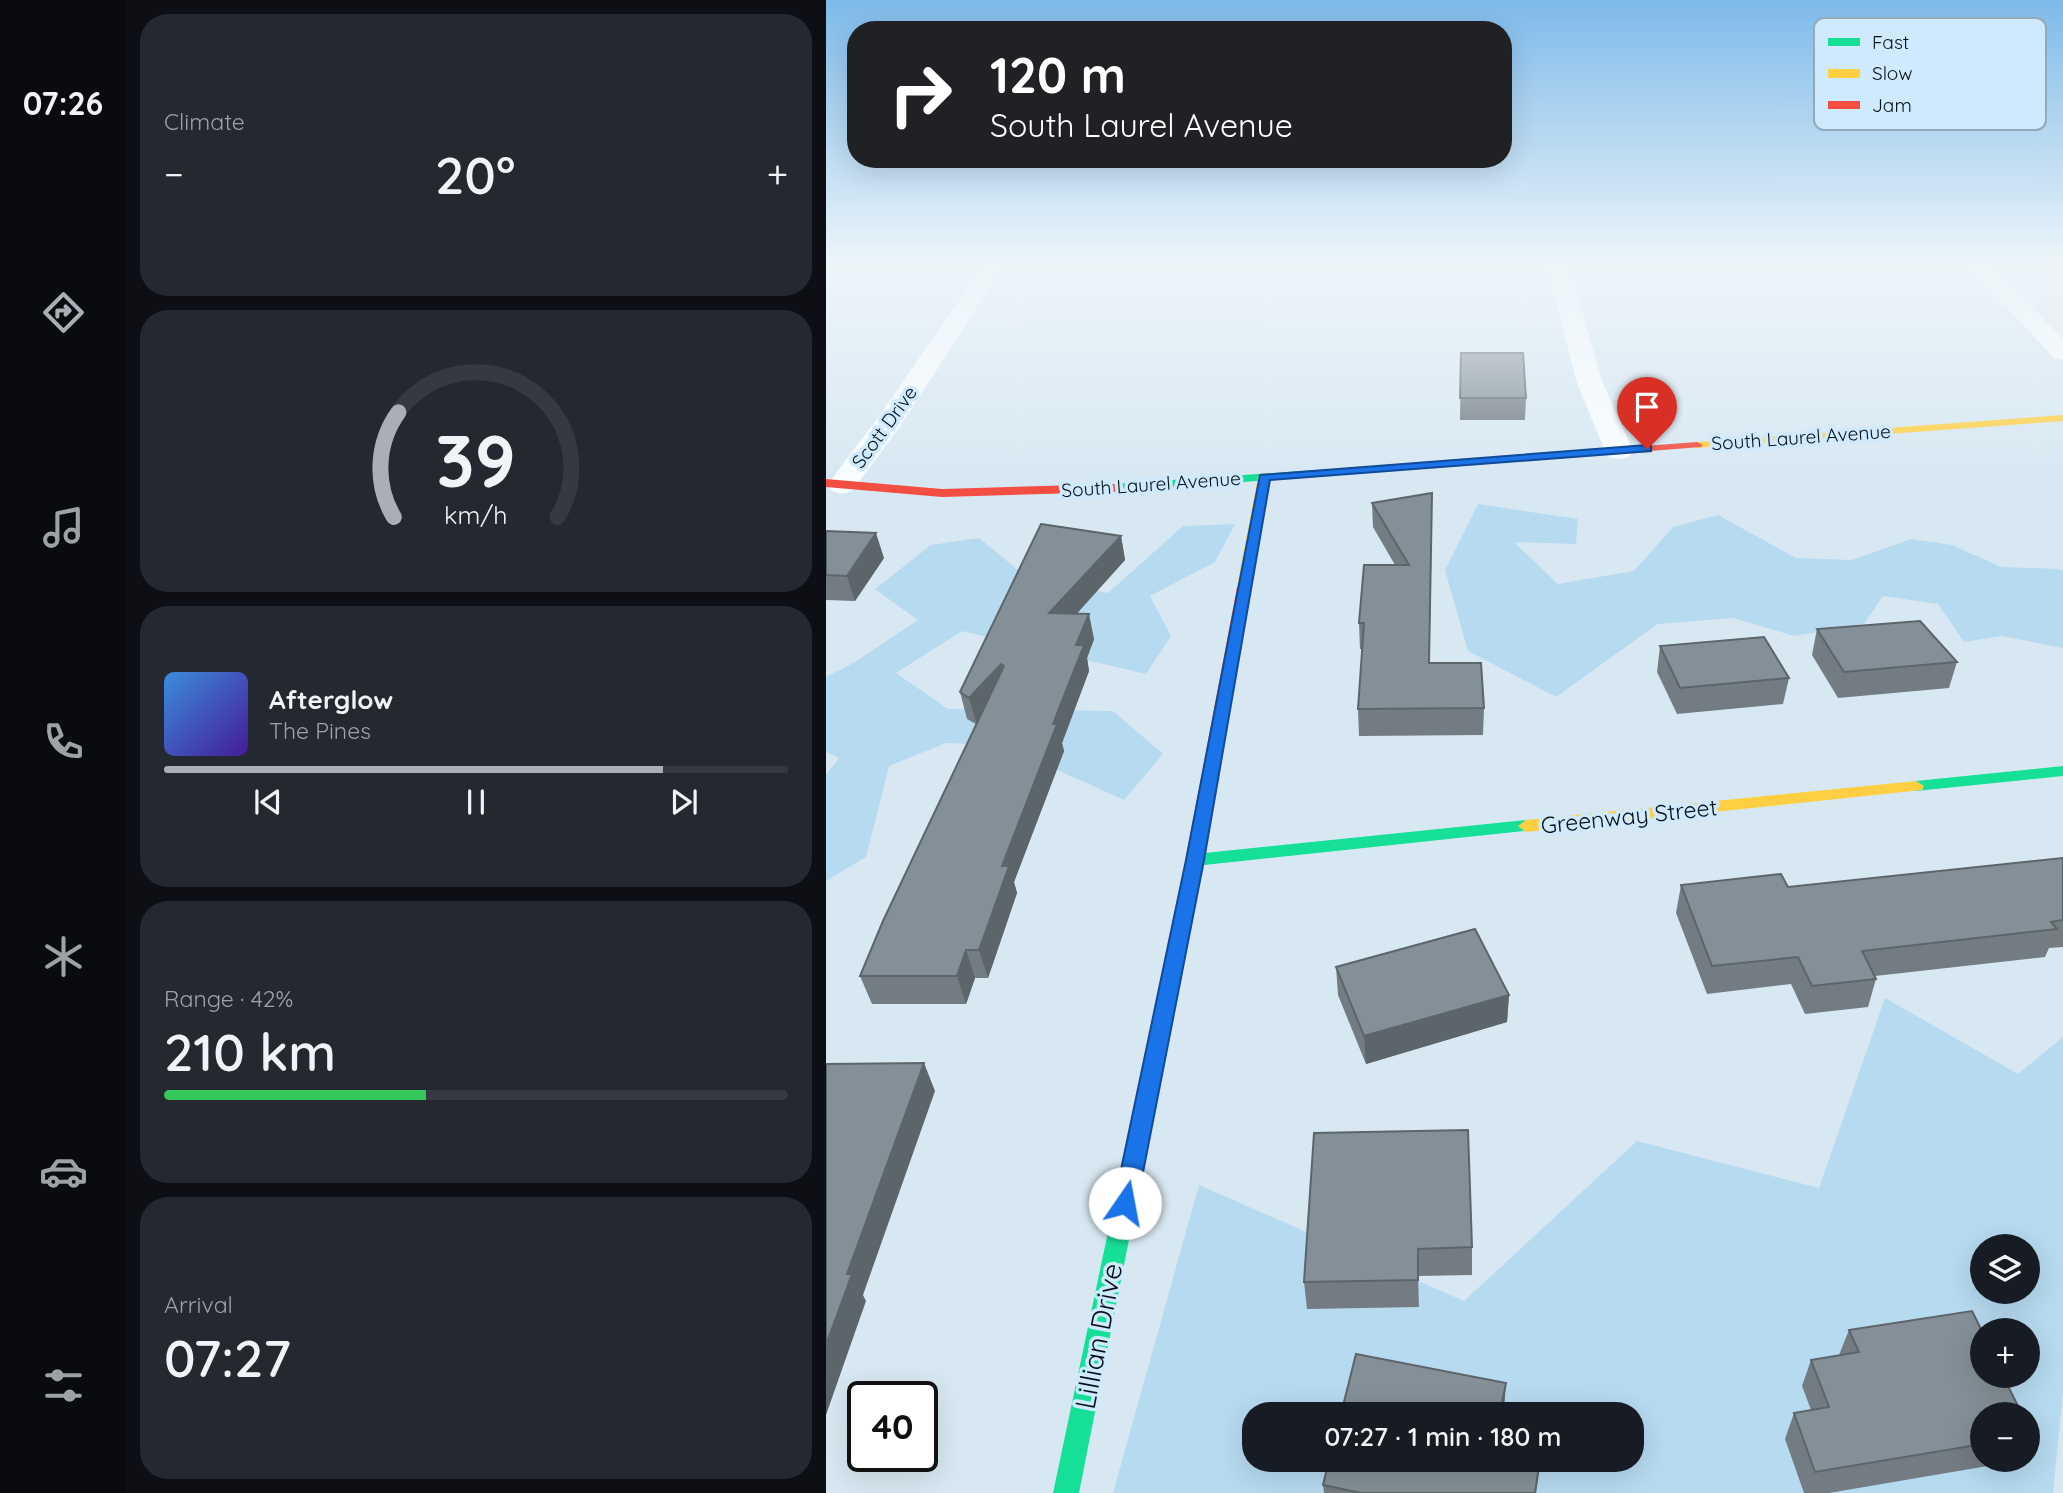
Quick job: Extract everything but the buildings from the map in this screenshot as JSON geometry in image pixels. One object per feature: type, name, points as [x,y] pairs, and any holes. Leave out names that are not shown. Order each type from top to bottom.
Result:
[{"type":"street","name":"Scott Drive","points":[[834,484],[887,425],[948,334]]},
{"type":"street","points":[[1576,334],[1590,383],[1619,451]]},
{"type":"street","points":[[2044,334],[2063,353]]},
{"type":"street","name":"South Laurel Avenue","points":[[834,484],[942,493],[1001,493],[1265,477],[2063,418]]},
{"type":"street","name":"Lillian Drive","points":[[1066,1493],[1195,860],[1265,477]]},
{"type":"street","name":"Greenway Street","points":[[1195,860],[2063,771]]},
{"type":"shaded area","points":[[1478,504],[1578,519],[1576,544],[1514,542],[1558,584],[1634,571],[1673,527],[1718,515],[1796,558],[1852,560],[1911,539],[1952,545],[2001,567],[2060,569],[2063,571],[2063,648],[2002,636],[1964,642],[1938,604],[1883,596],[1864,624],[1794,636],[1733,618],[1658,624],[1556,697],[1468,651],[1445,570]]},
{"type":"shaded area","points":[[1235,524],[1215,562],[1150,596],[1171,636],[1146,674],[962,631],[896,673],[948,709],[1113,711],[1163,754],[1124,800],[1002,745],[946,743],[889,766],[866,857],[826,881],[826,775],[839,758],[826,752],[826,677],[855,662],[918,620],[875,589],[931,545],[979,538],[1029,579],[1108,593],[1183,526]]},
{"type":"shaded area","points":[[1885,998],[2018,1074],[2063,1037],[2063,1392],[2053,1493],[1113,1493],[1199,1185],[1464,1301],[1637,1141],[1819,1188]]},
{"type":"traffic: fast","points":[[1115,488],[1431,465]]},
{"type":"traffic: fast","points":[[1916,786],[2063,771]]},
{"type":"traffic: fast","points":[[1195,860],[1526,826]]},
{"type":"traffic: fast","points":[[1066,1493],[1188,895]]},
{"type":"traffic: slow","points":[[1697,445],[2063,418]]},
{"type":"traffic: slow","points":[[1244,587],[1264,477]]},
{"type":"traffic: slow","points":[[1526,826],[1916,786]]},
{"type":"traffic: jam","points":[[1431,465],[1697,445]]},
{"type":"traffic: jam","points":[[826,483],[942,493],[1115,488]]},
{"type":"traffic: jam","points":[[1188,895],[1244,587]]},
{"type":"route","points":[[1125,1203],[1195,860],[1265,477],[1647,449]]}]
